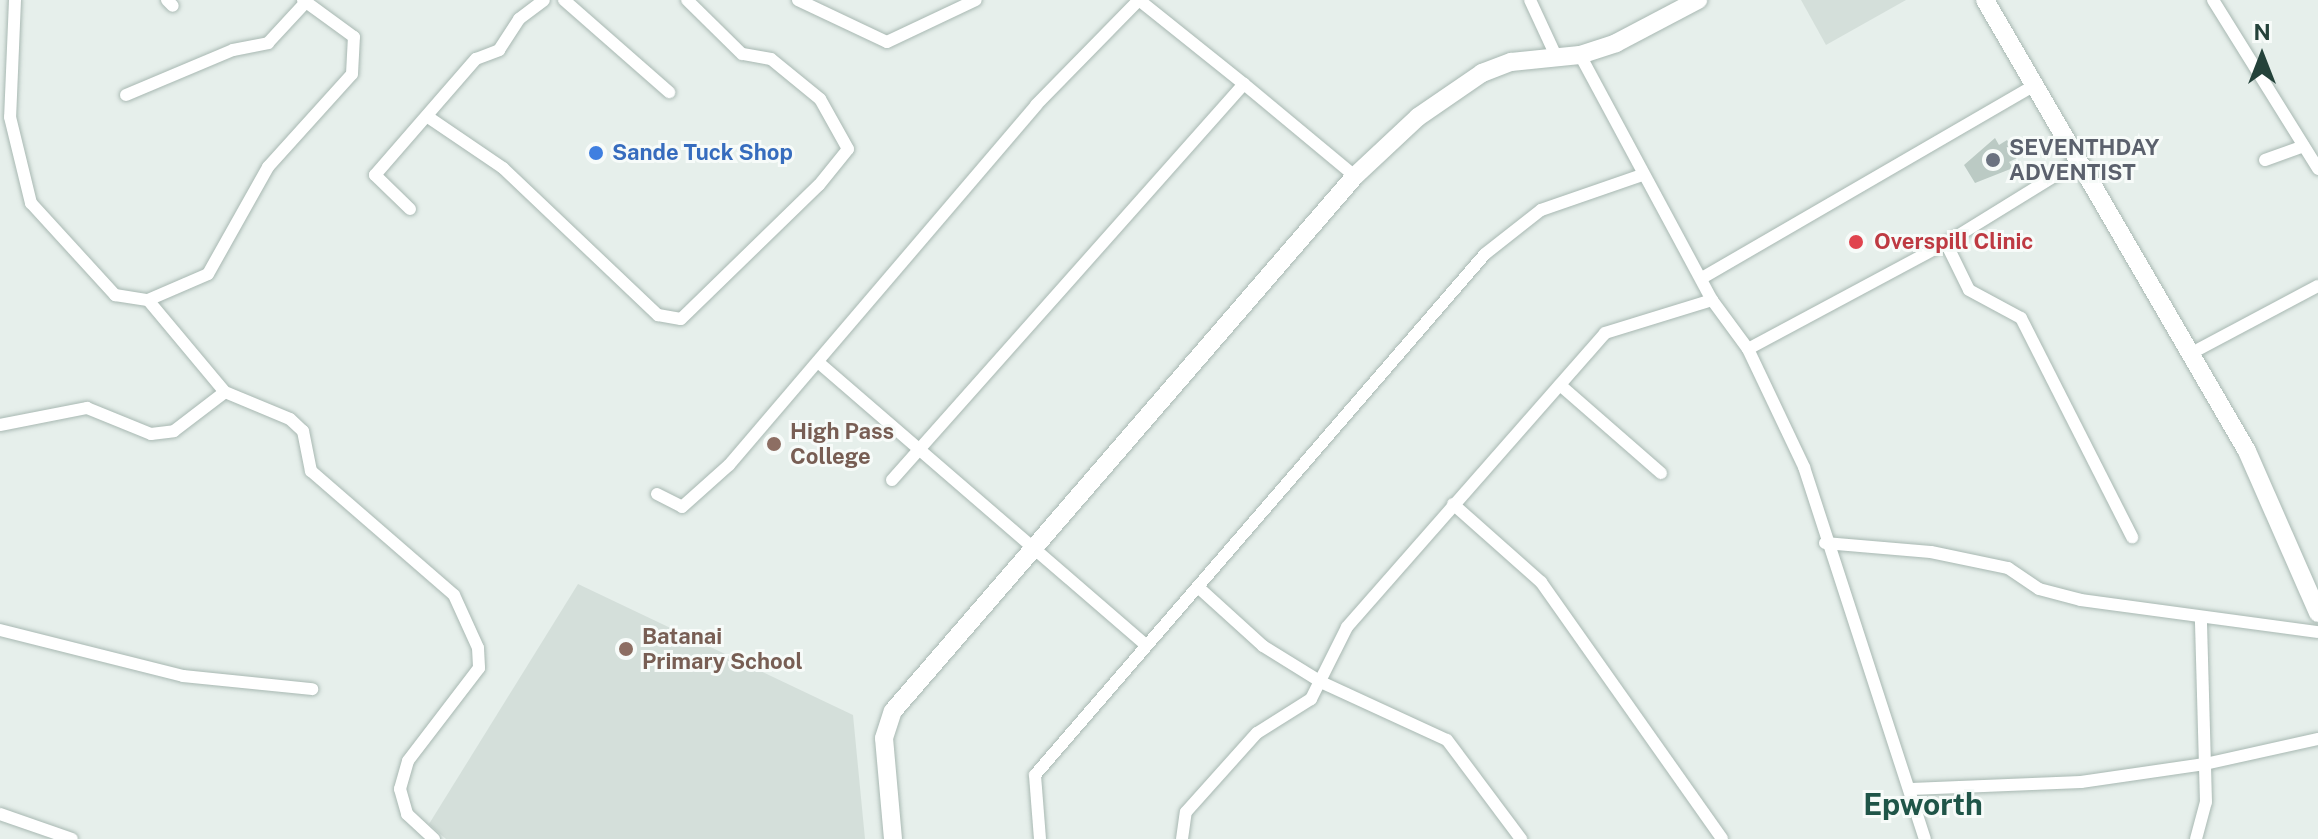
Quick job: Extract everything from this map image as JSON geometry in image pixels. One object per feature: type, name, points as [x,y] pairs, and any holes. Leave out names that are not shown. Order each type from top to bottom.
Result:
[{"type":"street","points":[[15,0],[10,117],[31,203],[115,295],[148,300],[208,274],[268,167],[352,74],[354,37],[305,1],[268,43],[233,50],[126,95]]},
{"type":"street","points":[[410,209],[375,175],[476,59],[499,50],[519,19],[544,0]]},
{"type":"street","points":[[564,0],[669,92]]},
{"type":"street","points":[[428,117],[503,168],[658,315],[681,319],[819,185],[848,149],[820,99],[771,59],[742,54],[687,0]]},
{"type":"street","points":[[798,0],[887,42],[976,0]]},
{"type":"street","points":[[657,494],[682,507],[729,465],[1036,105],[1139,0],[1355,176]]},
{"type":"street","points":[[1530,0],[1556,56]]},
{"type":"street","points":[[893,839],[884,738],[888,720],[1031,548],[1355,176],[1418,117],[1482,73],[1556,56],[1580,55],[1698,0]]},
{"type":"street","points":[[1985,0],[2188,355],[2247,451],[2318,613]]},
{"type":"street","points":[[2213,0],[2318,169]]},
{"type":"street","points":[[1580,55],[1712,300],[1748,349],[1804,467],[1825,543],[1911,789],[1925,839]]},
{"type":"street","points":[[892,480],[1244,84]]},
{"type":"street","points":[[1702,278],[2035,85]]},
{"type":"street","points":[[2265,160],[2304,146]]},
{"type":"street","points":[[1748,349],[1946,243],[2079,161]]},
{"type":"street","points":[[1040,839],[1035,775],[1144,643],[1198,587],[1485,254],[1541,210],[1642,175]]},
{"type":"street","points":[[1946,243],[1969,290],[2021,318],[2132,537]]},
{"type":"street","points":[[2188,355],[2318,286]]},
{"type":"street","points":[[148,300],[225,392],[290,419],[303,431],[311,471],[454,595],[478,648],[479,668],[408,761],[400,789],[407,814],[434,839]]},
{"type":"street","points":[[1182,839],[1186,812],[1247,744],[1311,699],[1323,683],[1347,627],[1605,333],[1712,300]]},
{"type":"street","points":[[818,362],[1144,643]]},
{"type":"street","points":[[1560,385],[1661,473]]},
{"type":"street","points":[[0,425],[87,408],[151,434],[162,433],[225,392]]},
{"type":"street","points":[[1453,504],[1541,582],[1722,839]]},
{"type":"street","points":[[1825,543],[1931,552],[2008,568],[2039,589],[2081,600],[2201,620],[2318,632]]},
{"type":"street","points":[[1198,587],[1263,646],[1323,683],[1447,740],[1521,839]]},
{"type":"street","points":[[2196,839],[2206,802],[2201,620]]},
{"type":"street","points":[[0,630],[183,676],[312,689]]},
{"type":"street","points":[[1911,789],[2081,782],[2205,764],[2318,739]]},
{"type":"street","points":[[0,814],[72,839]]},
{"type":"shaded area","points":[[1801,0],[1906,0],[1826,45]]},
{"type":"shaded area","name":"Batanai Primary School","points":[[578,584],[853,715],[865,839],[446,839],[429,824]]},
{"type":"building","name":"SEVENTHDAY ADVENTIST","points":[[1995,138],[1999,145],[2007,140],[2017,158],[2009,162],[2013,168],[1975,183],[1964,165]]},
{"type":"place","name":"Sande Tuck Shop","points":[[596,153]]},
{"type":"place","name":"SEVENTHDAY ADVENTIST","points":[[1993,160]]},
{"type":"place","name":"Overspill Clinic","points":[[1856,242]]},
{"type":"place","name":"High Pass College","points":[[774,444]]},
{"type":"place","name":"Batanai Primary School","points":[[626,649]]},
{"type":"district","name":"Epworth","points":[[1923,804]]}]
